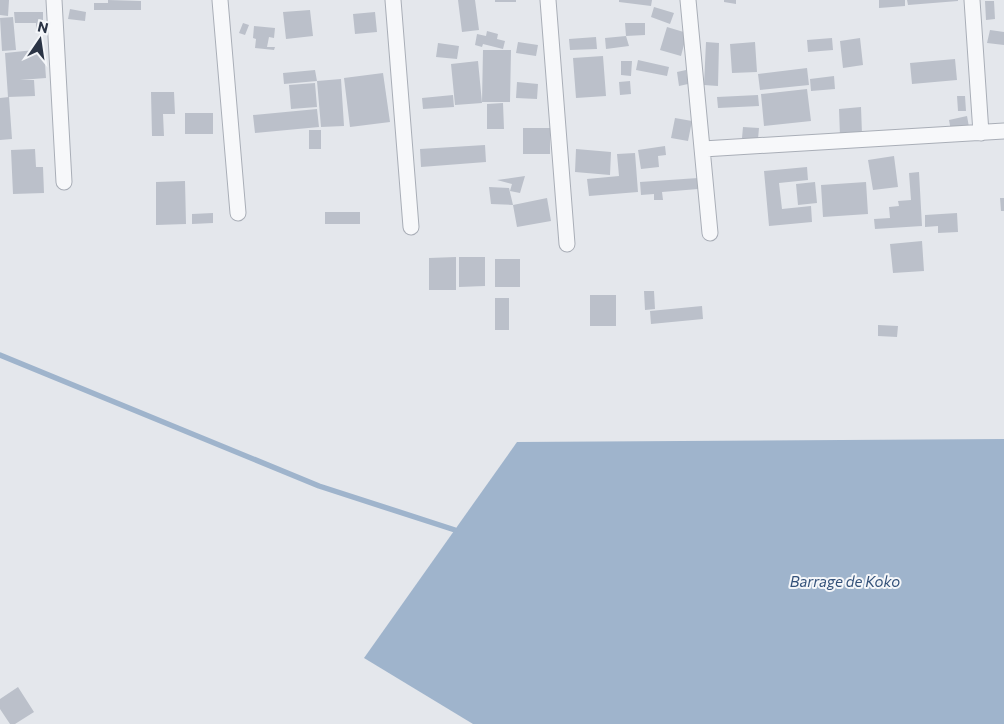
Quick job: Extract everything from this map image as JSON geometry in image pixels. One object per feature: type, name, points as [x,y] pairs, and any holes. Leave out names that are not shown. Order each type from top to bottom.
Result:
[{"type":"street","points":[[54,0],[64,182]]},
{"type":"street","points":[[220,0],[238,213]]},
{"type":"street","points":[[393,0],[411,227]]},
{"type":"street","points":[[548,0],[567,244]]},
{"type":"street","points":[[688,0],[710,233]]},
{"type":"street","points":[[972,0],[981,133]]},
{"type":"street","points":[[703,149],[1004,131]]},
{"type":"water","name":"Barrage de Koko","points":[[1004,439],[1004,724],[473,724],[364,658],[517,442]]},
{"type":"building","points":[[0,0],[9,0],[8,16],[0,15]]},
{"type":"building","points":[[108,0],[141,1],[141,10],[94,10],[94,3],[108,3]]},
{"type":"building","points":[[458,0],[475,0],[479,30],[462,32]]},
{"type":"building","points":[[495,0],[516,0],[516,2],[495,2]]},
{"type":"building","points":[[619,0],[652,0],[651,6],[619,2]]},
{"type":"building","points":[[724,0],[736,0],[736,4],[724,2]]},
{"type":"building","points":[[879,0],[905,0],[905,6],[879,8]]},
{"type":"building","points":[[907,0],[958,0],[958,1],[908,5]]},
{"type":"building","points":[[985,1],[994,1],[995,19],[986,20]]},
{"type":"building","points":[[654,7],[674,13],[670,24],[651,17]]},
{"type":"building","points":[[70,9],[86,12],[85,21],[68,19]]},
{"type":"building","points":[[310,10],[313,36],[286,39],[283,12]]},
{"type":"building","points":[[14,12],[43,12],[43,31],[36,31],[36,23],[15,23]]},
{"type":"building","points":[[375,12],[377,32],[355,34],[353,14]]},
{"type":"building","points":[[13,17],[16,50],[2,51],[0,18]]},
{"type":"building","points":[[243,23],[249,25],[245,35],[239,33]]},
{"type":"building","points":[[625,23],[645,23],[645,35],[626,36]]},
{"type":"building","points":[[254,26],[275,28],[274,38],[269,37],[267,47],[275,47],[274,50],[255,48],[256,39],[253,38]]},
{"type":"building","points":[[667,27],[687,33],[681,56],[660,50]]},
{"type":"building","points":[[990,30],[1004,32],[1004,45],[987,43]]},
{"type":"building","points":[[487,31],[498,34],[497,39],[505,41],[503,49],[483,44],[482,47],[475,45],[477,34],[486,36]]},
{"type":"building","points":[[626,36],[629,46],[606,49],[605,38]]},
{"type":"building","points":[[596,37],[597,49],[570,50],[569,39]]},
{"type":"building","points":[[832,38],[833,50],[808,52],[807,40]]},
{"type":"building","points":[[860,38],[863,65],[843,68],[840,41]]},
{"type":"building","points":[[518,42],[538,45],[536,56],[516,53]]},
{"type":"building","points":[[706,42],[719,43],[718,86],[704,85]]},
{"type":"building","points":[[755,42],[757,72],[732,73],[730,44]]},
{"type":"building","points":[[438,43],[459,46],[457,59],[436,57]]},
{"type":"building","points":[[44,49],[46,78],[20,80],[34,80],[35,96],[8,97],[5,53]]},
{"type":"building","points":[[483,50],[511,50],[510,102],[482,102]]},
{"type":"building","points":[[603,56],[606,96],[576,98],[573,58]]},
{"type":"building","points":[[955,59],[957,80],[912,84],[910,63]]},
{"type":"building","points":[[638,60],[669,67],[667,76],[636,70]]},
{"type":"building","points":[[478,61],[482,103],[455,105],[451,64]]},
{"type":"building","points":[[621,61],[632,61],[631,76],[621,75]]},
{"type":"building","points":[[807,68],[809,85],[760,90],[758,74]]},
{"type":"building","points":[[315,70],[317,81],[284,84],[283,73]]},
{"type":"building","points":[[686,70],[688,84],[679,86],[677,72]]},
{"type":"building","points":[[383,73],[390,122],[350,127],[344,78]]},
{"type":"building","points":[[834,76],[835,89],[811,91],[810,79]]},
{"type":"building","points":[[341,79],[344,126],[321,127],[317,81]]},
{"type":"building","points":[[630,81],[631,94],[620,95],[619,82]]},
{"type":"building","points":[[517,82],[538,84],[537,99],[516,98]]},
{"type":"building","points":[[315,83],[317,107],[291,109],[289,85]]},
{"type":"building","points":[[807,89],[811,121],[764,126],[761,94]]},
{"type":"building","points":[[151,92],[174,92],[175,114],[163,114],[164,136],[152,136]]},
{"type":"building","points":[[453,95],[454,107],[423,109],[422,98]]},
{"type":"building","points":[[758,95],[759,106],[718,108],[717,97]]},
{"type":"building","points":[[957,96],[965,96],[966,111],[958,111]]},
{"type":"building","points":[[9,97],[12,139],[0,140],[0,98]]},
{"type":"building","points":[[503,103],[504,129],[487,129],[487,104]]},
{"type":"building","points":[[861,107],[862,134],[840,136],[839,109]]},
{"type":"building","points":[[317,109],[319,127],[255,133],[253,115]]},
{"type":"building","points":[[185,113],[213,113],[213,134],[185,134]]},
{"type":"building","points":[[967,116],[969,127],[951,131],[949,120]]},
{"type":"building","points":[[675,118],[692,121],[688,141],[671,138]]},
{"type":"building","points":[[743,127],[759,128],[758,139],[742,138]]},
{"type":"building","points":[[523,128],[550,128],[550,154],[523,154]]},
{"type":"building","points":[[309,130],[321,130],[321,149],[309,149]]},
{"type":"building","points":[[485,145],[486,162],[421,167],[420,149]]},
{"type":"building","points":[[665,146],[666,155],[658,156],[659,167],[641,169],[638,150]]},
{"type":"building","points":[[35,149],[36,167],[43,167],[44,193],[13,194],[11,150]]},
{"type":"building","points":[[576,149],[611,152],[610,175],[575,172]]},
{"type":"building","points":[[635,153],[638,192],[589,196],[587,179],[619,176],[617,154]]},
{"type":"building","points":[[894,156],[898,187],[873,190],[868,160]]},
{"type":"building","points":[[807,167],[808,180],[779,183],[782,209],[811,206],[812,222],[769,226],[764,171]]},
{"type":"building","points":[[919,172],[922,226],[875,229],[874,219],[890,218],[889,207],[899,206],[898,201],[911,200],[909,173]]},
{"type":"building","points":[[525,176],[520,193],[510,191],[512,184],[497,180]]},
{"type":"building","points":[[698,178],[698,189],[662,192],[663,200],[654,200],[654,194],[641,195],[640,182]]},
{"type":"building","points":[[185,181],[186,224],[156,225],[156,182]]},
{"type":"building","points":[[815,182],[817,203],[798,205],[796,184]]},
{"type":"building","points":[[866,182],[868,214],[823,217],[821,185]]},
{"type":"building","points":[[489,187],[509,188],[513,205],[491,204]]},
{"type":"building","points":[[547,198],[551,221],[517,227],[513,205]]},
{"type":"building","points":[[1000,198],[1004,198],[1004,211],[1001,211]]},
{"type":"building","points":[[325,212],[360,212],[360,224],[325,224]]},
{"type":"building","points":[[213,213],[213,223],[192,224],[192,214]]},
{"type":"building","points":[[957,213],[958,232],[938,233],[938,226],[925,227],[925,215]]},
{"type":"building","points":[[922,241],[924,271],[893,273],[890,244]]},
{"type":"building","points":[[456,257],[456,290],[429,290],[429,258]]},
{"type":"building","points":[[459,257],[485,257],[485,286],[459,287]]},
{"type":"building","points":[[495,259],[520,259],[520,287],[495,287]]},
{"type":"building","points":[[644,291],[654,291],[655,309],[645,310]]},
{"type":"building","points":[[590,295],[616,295],[616,326],[590,326]]},
{"type":"building","points":[[495,298],[509,298],[509,330],[495,330]]},
{"type":"building","points":[[702,306],[703,319],[651,324],[650,311]]},
{"type":"building","points":[[878,325],[898,326],[897,337],[878,336]]},
{"type":"building","points":[[18,687],[34,712],[15,724],[10,724],[0,709],[0,699]]},
{"type":"waterway","points":[[0,355],[319,486],[455,530]]}]
